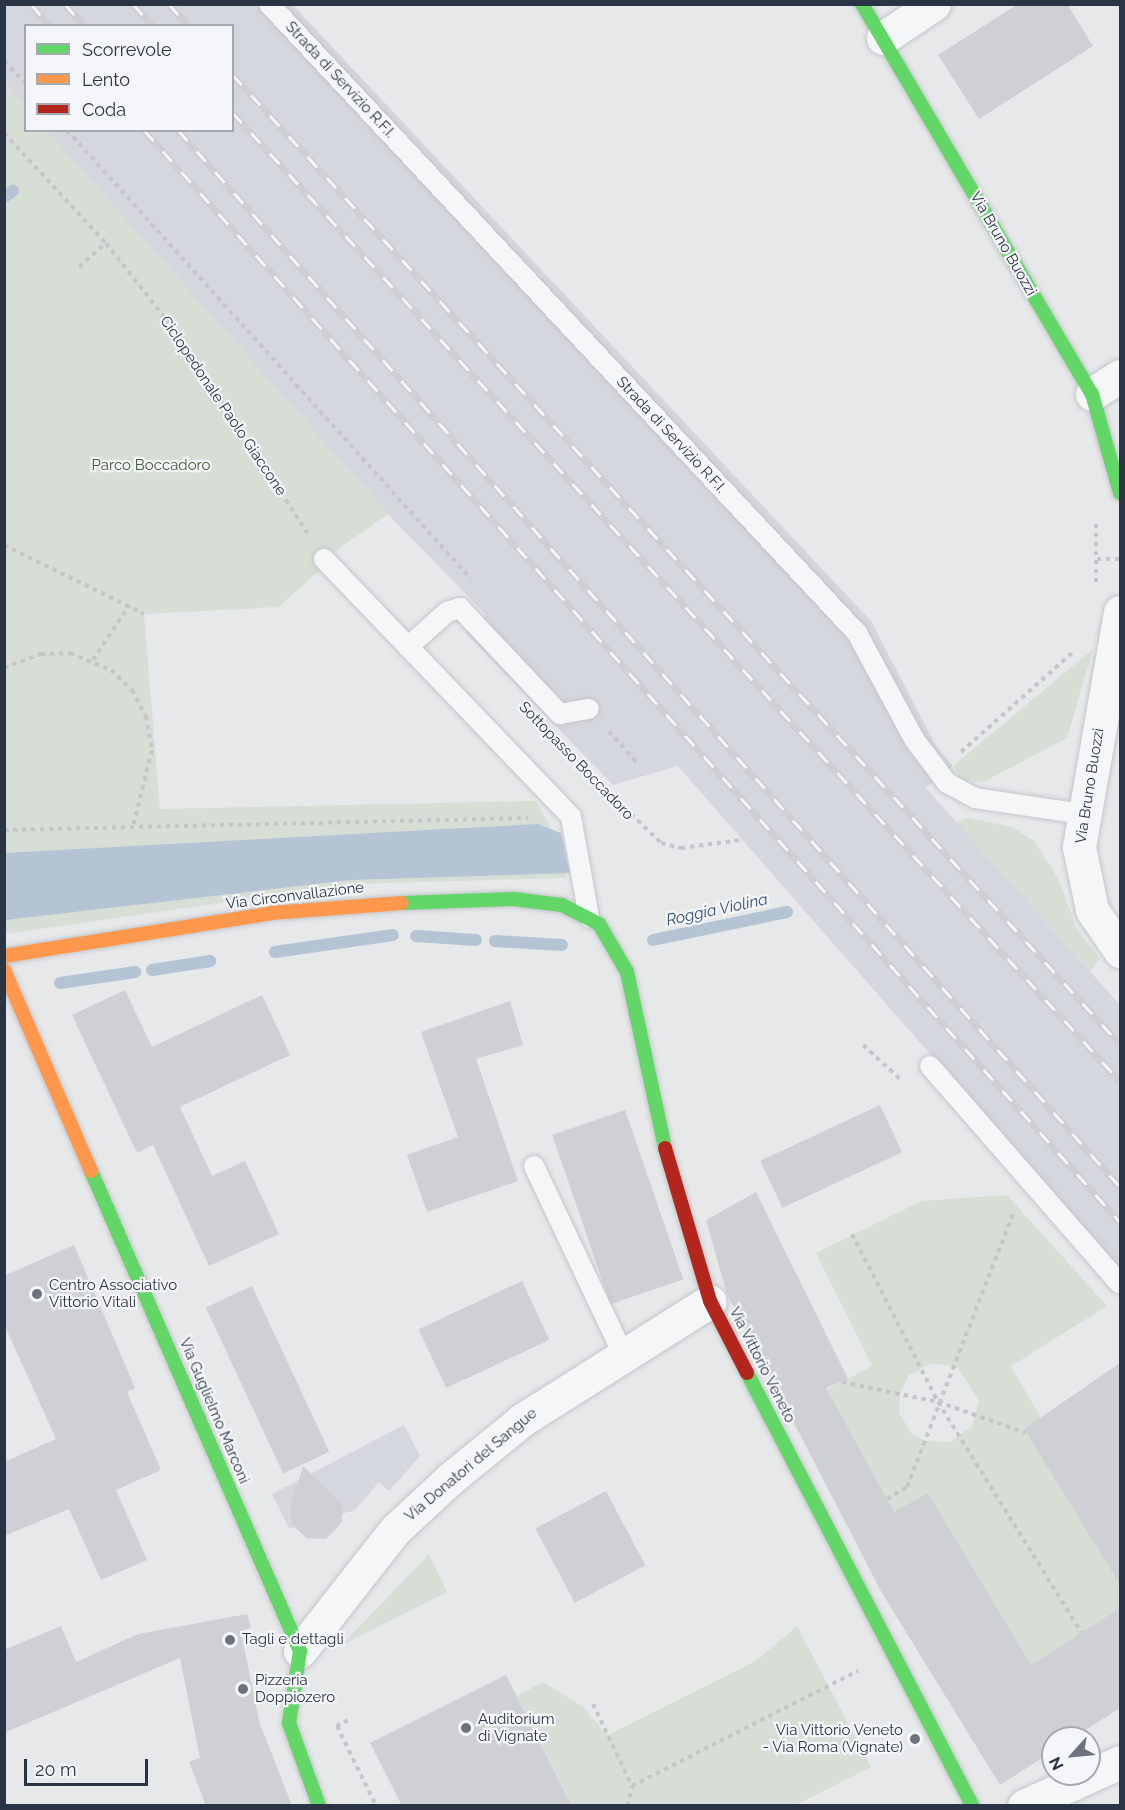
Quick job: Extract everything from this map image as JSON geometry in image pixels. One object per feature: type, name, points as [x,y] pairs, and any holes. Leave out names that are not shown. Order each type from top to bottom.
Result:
[{"type":"street","name":"Via Bruno Buozzi","points":[[862,4],[1092,394],[1120,493]]},
{"type":"street","points":[[883,38],[934,4]]},
{"type":"street","points":[[1092,394],[1120,376]]},
{"type":"street","name":"Via Bruno Buozzi","points":[[1120,612],[1079,847],[1084,886],[1098,922],[1120,951]]},
{"type":"street","name":"Via Circonvallazione","points":[[4,956],[271,913],[363,904],[513,899],[562,905],[589,917]]},
{"type":"street","name":"Via Vittorio Veneto","points":[[589,917],[608,934],[627,972],[662,1139],[710,1300],[972,1806]]},
{"type":"street","name":"Via Guglielmo Marconi","points":[[4,969],[300,1651]]},
{"type":"street","name":"Via Donatori del Sangue","points":[[300,1651],[331,1606],[420,1504],[522,1420],[710,1300]]},
{"type":"street","points":[[300,1651],[289,1723],[319,1806]]},
{"type":"street","points":[[1024,1806],[1120,1762]]},
{"type":"lane","name":"Strada di Servizio R.F.I.","points":[[269,4],[857,633],[914,739],[952,788],[975,798],[1084,814]]},
{"type":"lane","points":[[324,559],[571,817],[589,917]]},
{"type":"lane","points":[[408,647],[447,612],[460,608],[560,714],[589,710]]},
{"type":"lane","points":[[930,1066],[1120,1284]]},
{"type":"lane","points":[[534,1166],[624,1354]]},
{"type":"path","points":[[4,61],[24,82]]},
{"type":"path","points":[[69,132],[477,585]]},
{"type":"path","name":"Ciclopedonale Paolo Giaccone","points":[[4,133],[106,243],[183,341],[324,559]]},
{"type":"path","points":[[79,267],[106,243]]},
{"type":"path","points":[[1095,515],[1098,559],[1095,592]]},
{"type":"path","points":[[4,545],[144,614]]},
{"type":"path","points":[[1098,559],[1120,559]]},
{"type":"path","points":[[93,660],[129,606]]},
{"type":"path","points":[[960,753],[1067,659],[1078,645]]},
{"type":"path","points":[[4,668],[41,654],[93,660],[136,696],[154,750],[133,827]]},
{"type":"path","points":[[589,710],[638,764]]},
{"type":"path","name":"Sottopasso Boccadoro","points":[[552,736],[662,843],[681,848],[740,840]]},
{"type":"path","points":[[4,830],[571,817]]},
{"type":"path","points":[[863,1045],[904,1083]]},
{"type":"path","points":[[886,1499],[907,1487],[1013,1205]]},
{"type":"path","points":[[852,1234],[938,1402],[1082,1633]]},
{"type":"path","points":[[842,1382],[938,1402],[1026,1433]]},
{"type":"path","points":[[632,1786],[894,1653]]},
{"type":"path","points":[[593,1704],[632,1786],[628,1806]]},
{"type":"path","points":[[348,1720],[337,1726],[376,1806]]},
{"type":"shaded area","points":[[4,5],[293,5],[871,621],[936,746],[953,766],[926,788],[1120,1005],[1120,1271],[678,766],[613,785],[466,633],[486,615],[388,514],[48,132],[234,132],[234,24],[24,24],[24,105],[5,82]]},
{"type":"shaded area","points":[[404,1425],[420,1456],[389,1491],[379,1482],[355,1510],[289,1529],[272,1494]]},
{"type":"green space","name":"Parco Boccadoro","points":[[5,82],[24,105],[24,132],[48,132],[388,514],[324,559],[318,572],[278,607],[144,614],[160,809],[536,801],[558,840],[566,878],[351,884],[5,934]]},
{"type":"green space","points":[[1093,649],[1067,738],[983,782],[962,780],[953,766]]},
{"type":"green space","points":[[968,818],[1012,827],[1034,841],[1059,880],[1076,928],[1100,959],[1090,971],[956,822]]},
{"type":"green space","points":[[1007,1195],[1107,1306],[1011,1366],[1041,1418],[1025,1430],[1120,1585],[1120,1608],[1031,1665],[894,1512],[826,1390],[872,1366],[816,1253],[922,1201]],"holes":[[[932,1363],[958,1368],[979,1400],[972,1426],[951,1442],[925,1441],[913,1435],[899,1413],[900,1393],[909,1375]]]},
{"type":"green space","points":[[429,1554],[447,1592],[342,1645]]},
{"type":"green space","points":[[797,1626],[871,1767],[796,1805],[572,1805],[517,1696],[543,1682],[582,1706],[608,1735],[756,1661]]},
{"type":"water","points":[[538,824],[561,833],[570,873],[350,880],[5,920],[5,853]]},
{"type":"building","points":[[1018,4],[1067,4],[1093,46],[979,119],[938,55]]},
{"type":"building","points":[[125,990],[152,1047],[262,995],[290,1055],[180,1107],[212,1176],[245,1161],[279,1234],[209,1266],[153,1145],[137,1153],[72,1015]]},
{"type":"building","points":[[510,1001],[523,1045],[476,1059],[518,1181],[427,1212],[407,1155],[458,1137],[421,1032]]},
{"type":"building","points":[[880,1105],[902,1152],[782,1208],[760,1161]]},
{"type":"building","points":[[625,1110],[683,1279],[610,1304],[552,1135]]},
{"type":"building","points":[[756,1192],[848,1379],[826,1388],[894,1512],[928,1493],[1031,1665],[1120,1608],[1120,1708],[1092,1726],[1041,1726],[1041,1759],[1000,1785],[882,1593],[727,1294],[706,1220]]},
{"type":"building","points":[[74,1245],[135,1388],[127,1392],[161,1470],[116,1490],[147,1560],[101,1580],[69,1509],[4,1536],[4,1462],[56,1439],[4,1324],[4,1276]]},
{"type":"building","points":[[522,1281],[549,1340],[446,1388],[419,1329]]},
{"type":"building","points":[[252,1286],[329,1452],[283,1473],[206,1308]]},
{"type":"building","points":[[1120,1363],[1120,1585],[1024,1429]]},
{"type":"building","points":[[303,1466],[342,1504],[342,1522],[326,1539],[306,1538],[292,1524],[290,1509]]},
{"type":"building","points":[[606,1491],[645,1565],[575,1603],[535,1529]]},
{"type":"building","points":[[247,1614],[251,1627],[241,1632],[259,1721],[292,1806],[206,1806],[189,1762],[200,1758],[180,1658],[4,1733],[4,1650],[61,1626],[76,1662],[138,1634]]},
{"type":"building","name":"Auditorium di Vignate","points":[[506,1675],[572,1806],[402,1806],[370,1743]]},
{"type":"waterway","points":[[4,197],[13,191]]},
{"type":"waterway","name":"Roggia Violina","points":[[653,940],[787,912]]},
{"type":"waterway","name":"Roggia Violina","points":[[275,952],[393,935]]},
{"type":"waterway","name":"Roggia Violina","points":[[416,936],[476,940]]},
{"type":"waterway","name":"Roggia Violina","points":[[495,941],[562,945]]},
{"type":"waterway","name":"Roggia Violina","points":[[152,970],[210,961]]},
{"type":"waterway","name":"Roggia Violina","points":[[60,983],[135,972]]},
{"type":"railway","points":[[31,4],[48,24]]},
{"type":"railway","points":[[65,4],[82,24]]},
{"type":"railway","points":[[133,4],[151,24]]},
{"type":"railway","points":[[169,4],[186,24]]},
{"type":"railway","points":[[234,76],[1120,1044]]},
{"type":"railway","points":[[234,114],[1120,1081]]},
{"type":"railway","points":[[146,132],[1120,1222]]},
{"type":"railway","points":[[180,132],[1120,1187]]},
{"type":"traffic: fast","points":[[862,4],[1092,394],[1120,493]]},
{"type":"traffic: fast","points":[[402,903],[513,899],[562,905],[599,924],[627,972],[665,1148]]},
{"type":"traffic: fast","points":[[91,1171],[300,1651],[289,1723],[319,1806]]},
{"type":"traffic: fast","points":[[747,1373],[972,1806]]},
{"type":"traffic: slow","points":[[4,956],[271,913],[402,903]]},
{"type":"traffic: slow","points":[[4,970],[91,1171]]},
{"type":"traffic: jam","points":[[665,1148],[710,1301],[747,1373]]},
{"type":"place","name":"Centro Associativo Vittorio Vitali","points":[[37,1294]]},
{"type":"place","name":"Tagli e dettagli","points":[[230,1640]]},
{"type":"place","name":"Pizzeria Doppiozero","points":[[243,1689]]},
{"type":"place","name":"Auditorium di Vignate","points":[[466,1728]]},
{"type":"place","name":"Via Vittorio Veneto - Via Roma (Vignate)","points":[[915,1739]]}]
